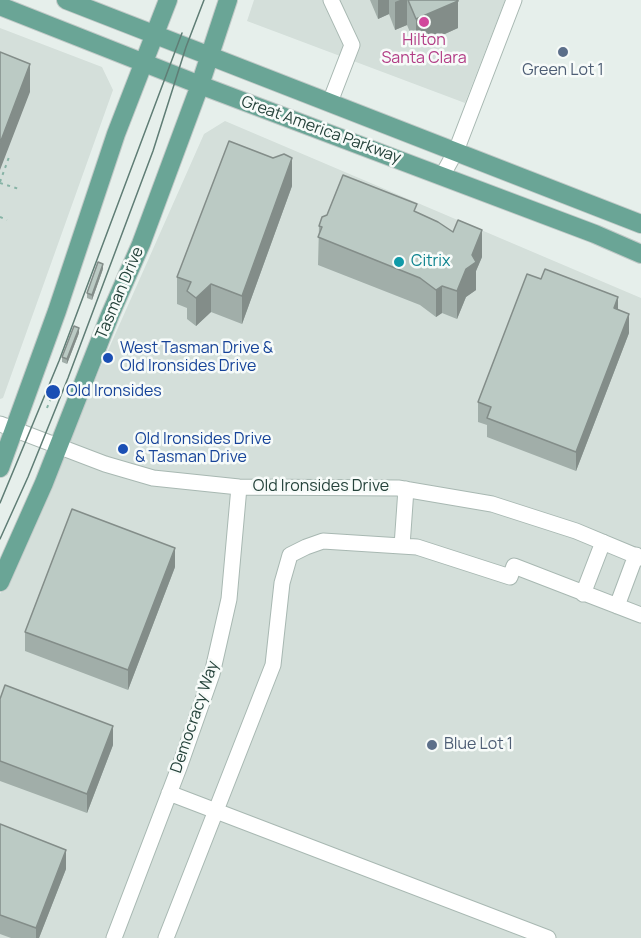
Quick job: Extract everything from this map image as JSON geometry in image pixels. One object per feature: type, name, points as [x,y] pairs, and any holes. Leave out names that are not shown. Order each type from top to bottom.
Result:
[{"type":"main road","name":"Great America Parkway","points":[[66,0],[641,224]]},
{"type":"main road","points":[[0,468],[7,426],[57,310],[116,134],[168,0]]},
{"type":"main road","name":"Tasman Drive","points":[[0,582],[59,446],[110,315],[141,244],[200,86],[228,0]]},
{"type":"main road","name":"Great America Parkway","points":[[0,6],[200,86],[596,234],[641,254]]},
{"type":"street","points":[[330,102],[352,45],[331,0]]},
{"type":"street","points":[[442,176],[456,151],[514,0]]},
{"type":"street","name":"Old Ironsides Drive","points":[[7,426],[153,478],[239,487],[406,489],[492,504],[576,531],[638,556]]},
{"type":"street","name":"Democracy Way","points":[[114,938],[170,793],[212,674],[228,607],[239,487]]},
{"type":"street","points":[[402,546],[406,489]]},
{"type":"street","points":[[166,938],[273,665],[282,583],[290,555],[323,541],[417,547],[510,577],[514,567],[641,615]]},
{"type":"street","points":[[583,594],[603,542]]},
{"type":"street","points":[[617,606],[638,556]]},
{"type":"street","points":[[170,793],[548,938]]},
{"type":"path","points":[[0,190],[9,157]]},
{"type":"path","points":[[1,183],[19,189]]},
{"type":"path","points":[[0,217],[7,220]]},
{"type":"path","points":[[47,408],[51,398]]},
{"type":"shaded area","points":[[254,0],[505,0],[465,103],[247,21]]},
{"type":"shaded area","points":[[0,28],[102,67],[113,90],[3,398],[0,399]]},
{"type":"shaded area","points":[[225,121],[641,298],[641,938],[0,938],[0,594],[204,134]]},
{"type":"building","points":[[408,0],[458,0],[458,1],[416,19]]},
{"type":"building","points":[[0,52],[30,64],[0,143]]},
{"type":"building","points":[[229,141],[273,158],[284,154],[292,158],[242,296],[211,284],[196,298],[187,291],[191,282],[177,277]]},
{"type":"building","points":[[343,175],[417,204],[414,211],[453,232],[458,220],[482,230],[472,255],[476,262],[466,269],[457,291],[442,286],[436,290],[420,278],[318,237],[322,227],[319,226],[322,217],[327,215]]},
{"type":"building","points":[[98,262],[103,264],[92,295],[87,293]]},
{"type":"building","points":[[545,269],[618,297],[614,308],[629,314],[576,452],[487,418],[491,407],[478,402],[527,274],[541,279]]},
{"type":"building","points":[[74,326],[79,328],[67,359],[62,357]]},
{"type":"building","points":[[72,509],[175,548],[128,670],[25,632]]},
{"type":"building","points":[[5,685],[113,726],[87,794],[0,761],[0,699]]},
{"type":"building","points":[[0,824],[66,850],[36,928],[0,915]]},
{"type":"tram line","points":[[0,539],[68,378],[153,151],[186,47],[204,0]]},
{"type":"tram line","points":[[0,503],[59,361],[182,33]]},
{"type":"place","name":"Hilton Santa Clara","points":[[424,22]]},
{"type":"place","name":"Green Lot 1","points":[[563,52]]},
{"type":"place","name":"Citrix","points":[[399,262]]},
{"type":"place","name":"West Tasman Drive & Old Ironsides Drive","points":[[108,358]]},
{"type":"place","name":"Old Ironsides","points":[[53,392]]},
{"type":"place","name":"Old Ironsides Drive & Tasman Drive","points":[[123,449]]},
{"type":"place","name":"Blue Lot 1","points":[[432,745]]}]
